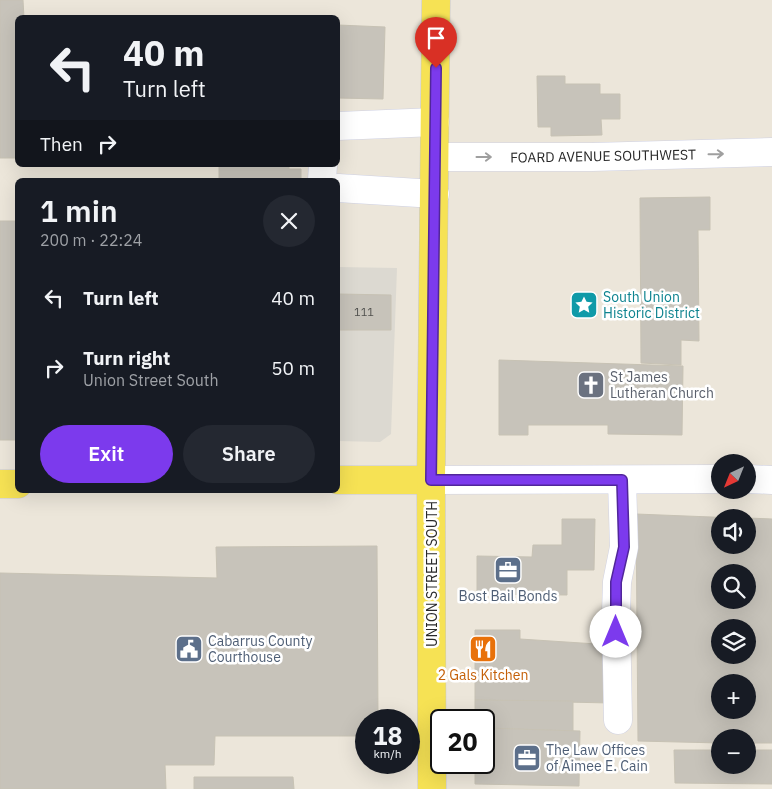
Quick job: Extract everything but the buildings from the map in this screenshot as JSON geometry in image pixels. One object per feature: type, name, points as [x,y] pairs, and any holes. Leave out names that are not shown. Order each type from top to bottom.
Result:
[{"type":"main road","name":"UNION STREET SOUTH","points":[[432,789],[431,480],[436,0]]},
{"type":"main road","points":[[340,480],[431,480]]},
{"type":"main road","points":[[0,484],[15,484]]},
{"type":"street","points":[[340,126],[435,122]]},
{"type":"street","name":"FOARD AVENUE SOUTHWEST","points":[[435,157],[592,157],[772,152]]},
{"type":"street","points":[[340,188],[435,194]]},
{"type":"street","points":[[431,480],[711,479]]},
{"type":"street","points":[[756,479],[772,480]]},
{"type":"street","points":[[618,720],[616,582],[624,547],[622,480]]},
{"type":"shaded area","points":[[340,267],[397,268],[391,434],[380,442],[340,441]]},
{"type":"place","name":"South Union Historic District","points":[[584,305]]},
{"type":"place","name":"St James Lutheran Church","points":[[591,385]]},
{"type":"place","name":"Bost Bail Bonds","points":[[508,570]]},
{"type":"place","name":"Cabarrus County Courthouse","points":[[189,649]]},
{"type":"place","name":"2 Gals Kitchen","points":[[483,649]]},
{"type":"place","name":"The Law Offices of Aimee E. Cain","points":[[527,758]]},
{"type":"route","points":[[436,68],[431,480],[622,480],[624,547],[616,582],[616,632]]}]
